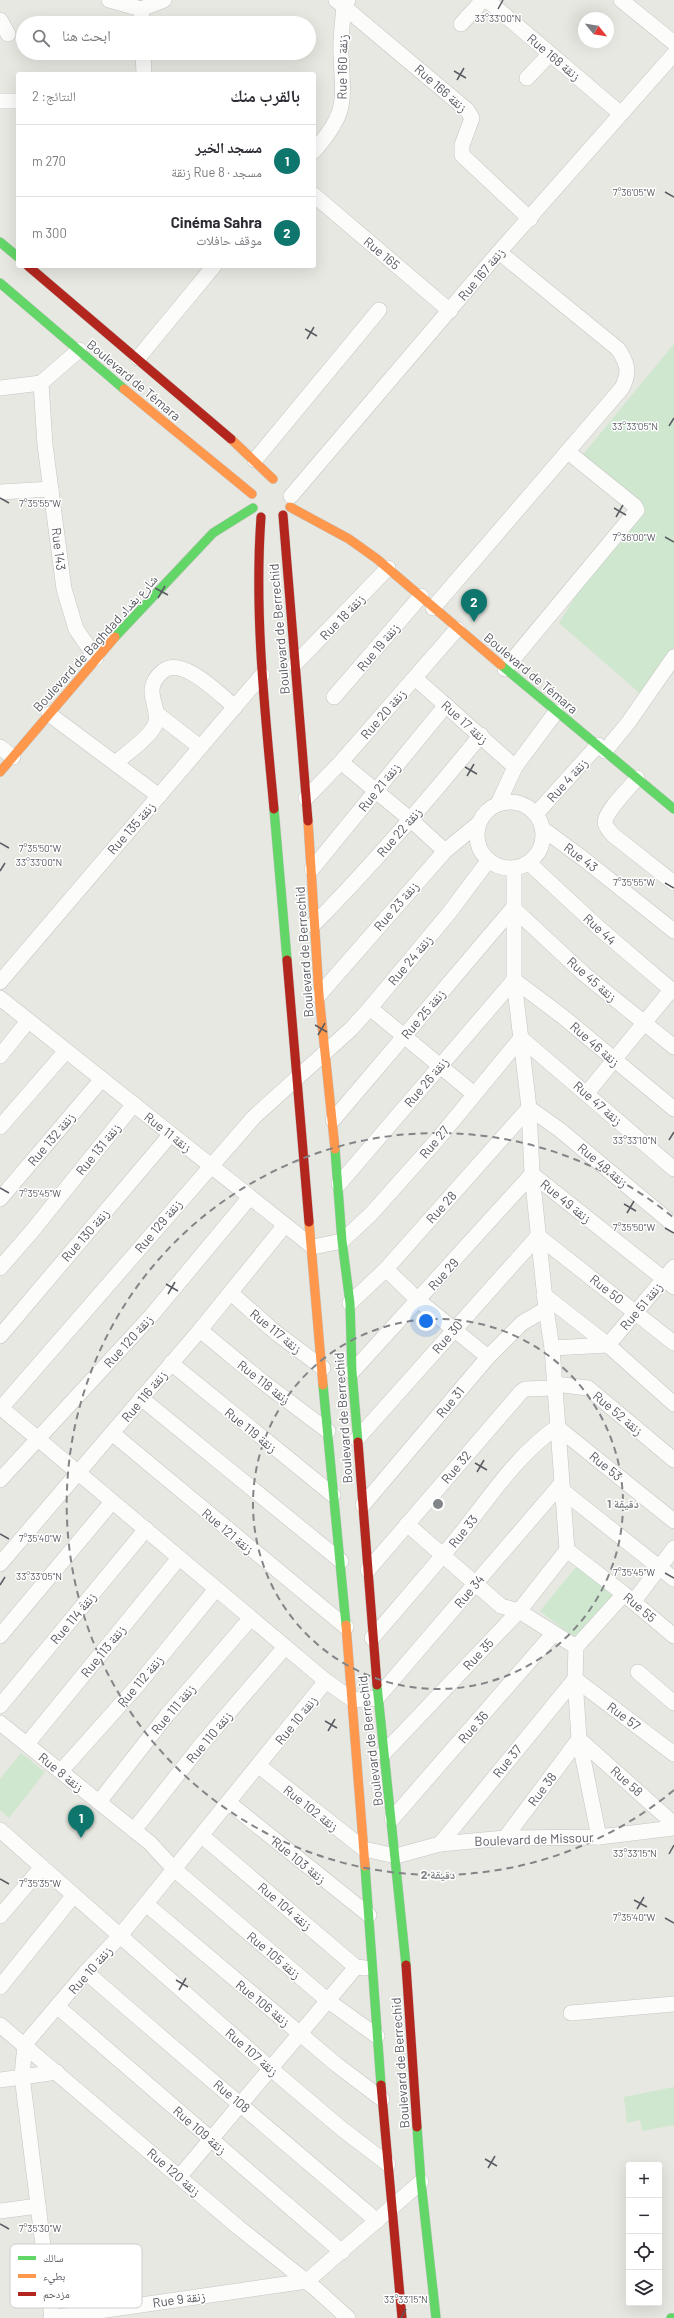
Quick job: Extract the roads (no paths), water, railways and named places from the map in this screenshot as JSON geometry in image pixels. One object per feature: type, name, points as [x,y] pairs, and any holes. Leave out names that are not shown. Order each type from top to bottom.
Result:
[{"type":"street","points":[[109,0],[142,16],[164,0]]},
{"type":"street","points":[[461,24],[484,0]]},
{"type":"street","name":"Rue 168 زنقة","points":[[487,0],[621,114]]},
{"type":"street","points":[[621,0],[674,43]]},
{"type":"street","name":"Rue 160 زنقة","points":[[316,149],[336,124],[342,103],[340,52],[343,2]]},
{"type":"street","name":"Rue 166 زنقة","points":[[343,2],[467,110],[472,118],[462,145],[462,155],[530,219]]},
{"type":"street","points":[[0,20],[8,34]]},
{"type":"street","points":[[527,78],[550,54]]},
{"type":"street","name":"Rue 167 زنقة","points":[[278,488],[450,312],[499,252],[530,219],[674,54]]},
{"type":"street","points":[[143,60],[144,72]]},
{"type":"street","points":[[0,101],[16,100]]},
{"type":"street","name":"Rue 165","points":[[316,197],[450,312]]},
{"type":"street","points":[[0,242],[16,255]]},
{"type":"street","points":[[434,608],[622,388],[627,377],[626,361],[618,349],[499,252]]},
{"type":"street","name":"Boulevard de Témara","points":[[30,268],[138,358],[255,460],[278,488],[388,568],[457,629],[674,809]]},
{"type":"street","points":[[197,268],[199,284]]},
{"type":"street","points":[[138,358],[212,268]]},
{"type":"street","name":"Boulevard de Témara","points":[[0,283],[222,471],[252,494]]},
{"type":"street","points":[[255,460],[378,310]]},
{"type":"street","points":[[0,388],[40,383],[79,350]]},
{"type":"street","name":"Rue 143","points":[[40,383],[51,489],[64,589],[70,614],[82,641],[96,658]]},
{"type":"street","points":[[505,669],[636,510],[635,506],[568,452]]},
{"type":"street","points":[[278,488],[283,515],[272,519],[261,516],[253,508],[252,494],[278,488]]},
{"type":"street","points":[[0,492],[51,489]]},
{"type":"street","name":"Boulevard de Baghdad شارع بغداد","points":[[0,772],[96,658],[213,532],[253,508]]},
{"type":"street","name":"Boulevard de Berrechid","points":[[283,515],[312,869],[313,926],[339,1184],[342,1241],[350,1303],[352,1372],[377,1698],[396,1856],[409,1998],[421,2182],[436,2318]]},
{"type":"street","name":"Boulevard de Berrechid","points":[[261,516],[258,561],[262,675],[313,1247],[333,1495],[341,1561],[354,1700],[377,2036],[391,2208],[402,2318]]},
{"type":"street","name":"Rue 18 زنقة","points":[[295,664],[388,568]]},
{"type":"street","name":"Rue 19 زنقة","points":[[334,697],[421,596]]},
{"type":"street","name":"Rue 20 زنقة","points":[[306,798],[341,762],[457,629]]},
{"type":"street","name":"Rue 4 زنقة","points":[[536,814],[628,723],[674,657]]},
{"type":"street","points":[[115,764],[153,729],[156,713],[152,689],[155,679],[160,673],[173,666],[196,675],[235,707]]},
{"type":"street","name":"Rue 135 زنقة","points":[[0,982],[262,675]]},
{"type":"street","name":"Rue 17 زنقة","points":[[415,678],[481,735],[515,767]]},
{"type":"street","name":"Rue 21 زنقة","points":[[312,869],[446,705]]},
{"type":"street","points":[[498,804],[515,767],[556,712]]},
{"type":"street","points":[[156,713],[200,747]]},
{"type":"street","points":[[50,714],[159,796]]},
{"type":"street","name":"Rue 22 زنقة","points":[[313,926],[360,878],[411,820],[481,735]]},
{"type":"street","points":[[0,747],[13,757]]},
{"type":"street","points":[[341,762],[411,820],[445,851]]},
{"type":"street","points":[[637,778],[610,811],[605,821],[606,826],[613,835],[674,883]]},
{"type":"street","points":[[510,802],[521,803],[536,814],[543,829],[542,846],[538,854],[529,864],[514,869],[500,867],[488,860],[478,845],[477,832],[479,823],[489,810],[498,804],[510,802]]},
{"type":"street","name":"Rue 23 زنقة","points":[[319,994],[445,851],[479,823]]},
{"type":"street","name":"Rue 43","points":[[543,829],[585,860],[674,932]]},
{"type":"street","name":"Rue 24 زنقة","points":[[325,1053],[370,1008],[449,912],[488,860]]},
{"type":"street","name":"Rue 44","points":[[529,864],[599,928],[672,991]]},
{"type":"street","points":[[514,869],[514,980],[529,1108],[532,1174],[538,1236],[545,1302],[552,1348],[567,1550]]},
{"type":"street","name":"Rue 45 زنقة","points":[[513,908],[584,974],[674,1047]]},
{"type":"street","name":"Rue 25 زنقة","points":[[333,1120],[513,908]]},
{"type":"street","name":"Rue 46 زنقة","points":[[514,980],[562,1016],[614,1061],[674,1109]]},
{"type":"street","name":"Rue 26 زنقة","points":[[339,1184],[514,980]]},
{"type":"street","points":[[587,1093],[672,991]]},
{"type":"street","name":"Rue 11 زنقة","points":[[0,998],[313,1247]]},
{"type":"street","points":[[370,1008],[439,1067],[474,1094]]},
{"type":"street","points":[[0,1056],[28,1021]]},
{"type":"street","name":"Rue 47 زنقة","points":[[521,1038],[674,1169]]},
{"type":"street","name":"Rue 27","points":[[342,1241],[371,1214],[394,1189],[521,1038]]},
{"type":"street","points":[[0,1127],[66,1051]]},
{"type":"street","name":"Rue 129 زنقة","points":[[0,1407],[210,1165],[254,1117],[325,1053]]},
{"type":"street","name":"Rue 132 زنقة","points":[[0,1199],[102,1079]]},
{"type":"street","name":"Rue 131 زنقة","points":[[0,1268],[33,1230],[134,1104]]},
{"type":"street","name":"Rue 48 زنقة","points":[[529,1108],[560,1130],[674,1225]]},
{"type":"street","name":"Rue 28","points":[[350,1303],[386,1269],[529,1108]]},
{"type":"street","name":"Rue 130 زنقة","points":[[0,1336],[171,1134]]},
{"type":"street","name":"Rue 49 زنقة","points":[[532,1174],[669,1283]]},
{"type":"street","name":"Rue 29","points":[[352,1372],[532,1174]]},
{"type":"street","name":"Rue 120 زنقة","points":[[0,1480],[39,1440],[151,1316],[250,1197]]},
{"type":"street","name":"Rue 116 زنقة","points":[[0,1564],[77,1472],[231,1294],[285,1224]]},
{"type":"street","name":"Rue 50","points":[[538,1236],[637,1312],[674,1343]]},
{"type":"street","name":"Rue 30","points":[[357,1439],[538,1236]]},
{"type":"street","points":[[313,1247],[342,1241]]},
{"type":"street","name":"Rue 51 زنقة","points":[[608,1346],[637,1312],[669,1283],[674,1267]]},
{"type":"street","points":[[386,1269],[418,1301],[488,1357]]},
{"type":"street","name":"Rue 117 زنقة","points":[[231,1294],[275,1332],[323,1368]]},
{"type":"street","points":[[545,1302],[608,1346],[674,1404]]},
{"type":"street","name":"Rue 31","points":[[363,1505],[488,1357],[545,1302]]},
{"type":"street","name":"Rue 118 زنقة","points":[[200,1330],[263,1382],[328,1432]]},
{"type":"street","points":[[552,1348],[608,1346]]},
{"type":"street","name":"Rue 119 زنقة","points":[[171,1363],[333,1495]]},
{"type":"street","name":"Rue 52 زنقة","points":[[512,1401],[526,1389],[555,1386],[588,1388],[674,1460]]},
{"type":"street","points":[[141,1398],[341,1561]]},
{"type":"street","name":"Rue 32","points":[[368,1570],[512,1401]]},
{"type":"street","points":[[0,1407],[146,1529],[250,1619],[326,1681],[354,1700],[377,1698]]},
{"type":"street","name":"Rue 53","points":[[557,1427],[674,1521]]},
{"type":"street","name":"Rue 33","points":[[372,1638],[443,1556],[520,1460],[540,1439],[557,1427]]},
{"type":"street","name":"Rue 121 زنقة","points":[[112,1433],[346,1627]]},
{"type":"street","points":[[562,1487],[674,1580]]},
{"type":"street","name":"Rue 34","points":[[377,1698],[426,1643],[475,1582],[562,1487]]},
{"type":"street","points":[[0,1636],[112,1502]]},
{"type":"street","points":[[407,1524],[501,1606],[519,1611],[576,1648]]},
{"type":"street","name":"Rue 114 زنقة","points":[[0,1706],[146,1529]]},
{"type":"street","points":[[598,1838],[579,1739],[575,1678],[576,1648],[629,1598],[659,1567],[674,1548]]},
{"type":"street","name":"Rue 55","points":[[567,1550],[629,1598],[674,1636]]},
{"type":"street","name":"Rue 35","points":[[384,1753],[519,1611],[567,1550]]},
{"type":"street","name":"Rue 113 زنقة","points":[[27,1744],[179,1558]]},
{"type":"street","name":"Rue 112 زنقة","points":[[61,1771],[137,1686],[216,1590]]},
{"type":"street","name":"Rue 111 زنقة","points":[[99,1802],[168,1715],[250,1619]]},
{"type":"street","name":"Rue 36","points":[[392,1819],[553,1634]]},
{"type":"street","name":"Rue 110 زنقة","points":[[134,1830],[201,1745],[285,1647]]},
{"type":"street","points":[[638,1672],[674,1704]]},
{"type":"street","name":"Rue 57","points":[[575,1678],[674,1754]]},
{"type":"street","name":"Rue 37","points":[[440,1844],[575,1678]]},
{"type":"street","name":"Rue 10 زنقة","points":[[25,2044],[58,2007],[86,1972],[119,1937],[259,1766],[326,1681]]},
{"type":"street","name":"Rue 8 زنقة","points":[[0,1723],[150,1843],[174,1869]]},
{"type":"street","name":"Rue 58","points":[[579,1739],[674,1824]]},
{"type":"street","name":"Rue 38","points":[[505,1838],[579,1739]]},
{"type":"street","name":"Rue 102 زنقة","points":[[259,1766],[364,1849]]},
{"type":"street","name":"Rue 103 زنقة","points":[[229,1803],[369,1916]]},
{"type":"street","name":"Boulevard de Missour","points":[[396,1856],[440,1844],[505,1838],[598,1838],[674,1828]]},
{"type":"street","name":"Rue 107 زنقة","points":[[2,1836],[42,1867],[119,1937],[270,2068],[342,2129],[388,2164]]},
{"type":"street","name":"Rue 104 زنقة","points":[[202,1836],[356,1967]]},
{"type":"street","points":[[364,1849],[396,1856]]},
{"type":"street","points":[[0,1916],[42,1867]]},
{"type":"street","name":"Rue 105 زنقة","points":[[174,1869],[327,2000],[377,2036]]},
{"type":"street","points":[[0,1987],[74,1895]]},
{"type":"street","name":"Rue 106 زنقة","points":[[146,1904],[337,2065],[382,2099]]},
{"type":"street","points":[[180,2176],[210,2138],[356,1967],[372,1969]]},
{"type":"street","name":"Rue 108","points":[[86,1972],[176,2051],[241,2103],[377,2221]]},
{"type":"street","points":[[571,2013],[674,2004]]},
{"type":"street","name":"Rue 109 زنقة","points":[[58,2007],[342,2252]]},
{"type":"street","name":"Rue 120 زنقة","points":[[0,2025],[25,2044],[238,2227],[307,2281],[348,2318]]},
{"type":"street","points":[[25,2044],[22,2076],[43,2244]]},
{"type":"street","points":[[0,2080],[57,2072]]},
{"type":"street","points":[[307,2281],[421,2182]]},
{"type":"street","points":[[0,2211],[38,2206]]},
{"type":"street","name":"Rue 9 زنقة","points":[[142,2305],[307,2281]]},
{"type":"street","points":[[51,2308],[52,2318]]},
{"type":"street","name":"Rue 9 زنقة","points":[[52,2318],[121,2308]]},
{"type":"place","name":"Cinéma Sahra","points":[[474,622]]},
{"type":"place","name":"مسجد الخير","points":[[81,1838]]}]
